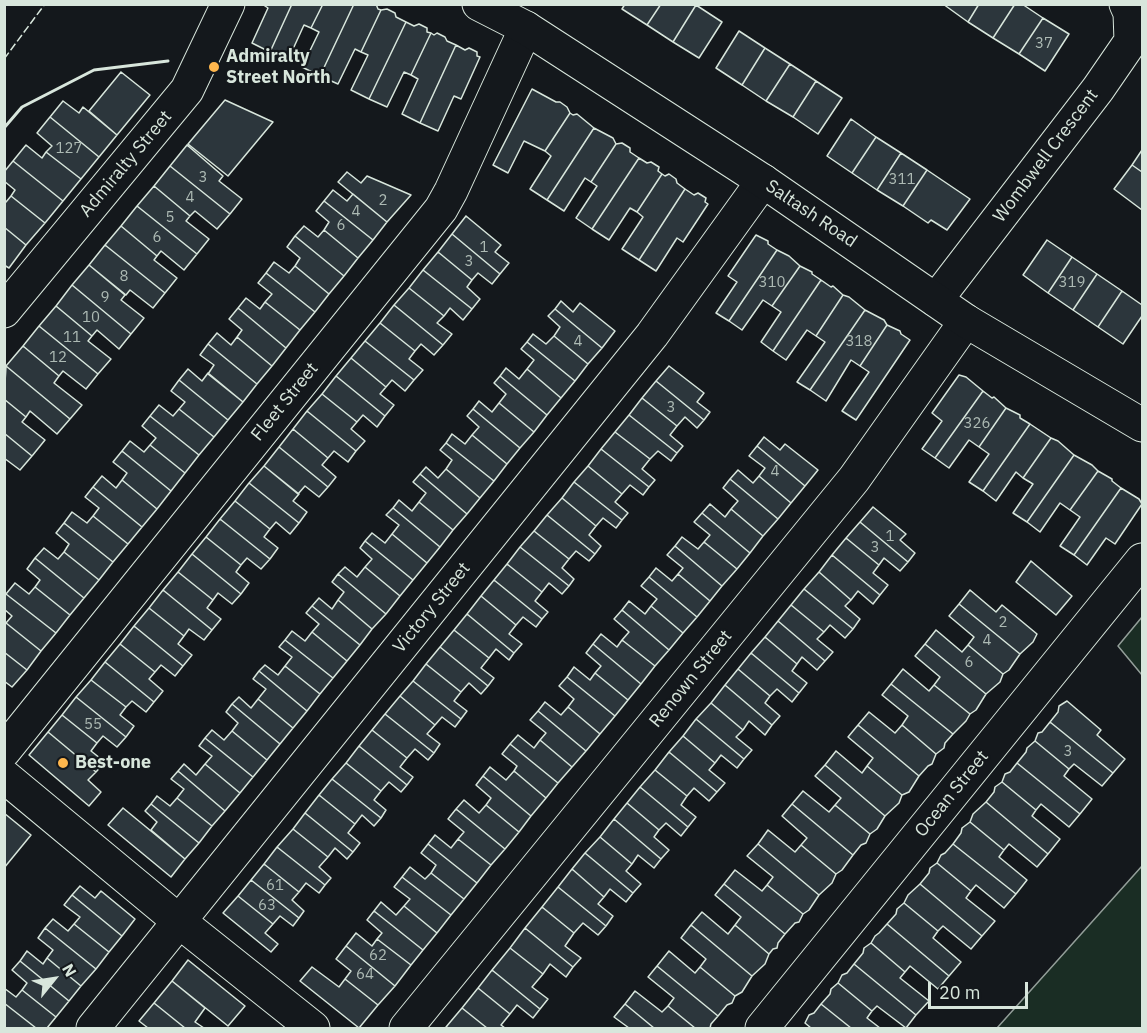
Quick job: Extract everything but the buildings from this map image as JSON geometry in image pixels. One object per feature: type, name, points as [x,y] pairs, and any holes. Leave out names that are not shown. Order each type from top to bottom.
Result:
[{"type":"street","name":"Admiralty Street","points":[[4,311],[187,90],[228,4]]},
{"type":"street","name":"Saltash Road","points":[[479,4],[526,28],[763,182],[966,321],[1143,424]]},
{"type":"street","name":"Wombwell Crescent","points":[[936,300],[1098,89],[1131,41],[1130,14],[1126,4]]},
{"type":"street","name":"Fleet Street","points":[[4,751],[441,209],[526,28]]},
{"type":"street","name":"Victory Street","points":[[93,1029],[652,335],[763,182]]},
{"type":"street","name":"Renown Street","points":[[406,1029],[854,479],[966,321]]},
{"type":"street","name":"Ocean Street","points":[[762,1029],[1143,560]]},
{"type":"street","points":[[4,776],[313,1029]]},
{"type":"green space","points":[[1142,617],[1142,675],[1118,646]]},
{"type":"green space","points":[[1142,866],[1142,1028],[997,1028]]},
{"type":"fence","points":[[4,59],[45,4]]},
{"type":"wall","points":[[4,128],[22,107],[94,70],[168,61]]},
{"type":"place","name":"Admiralty Street North","points":[[214,67]]},
{"type":"place","name":"Best-one","points":[[63,763]]}]
